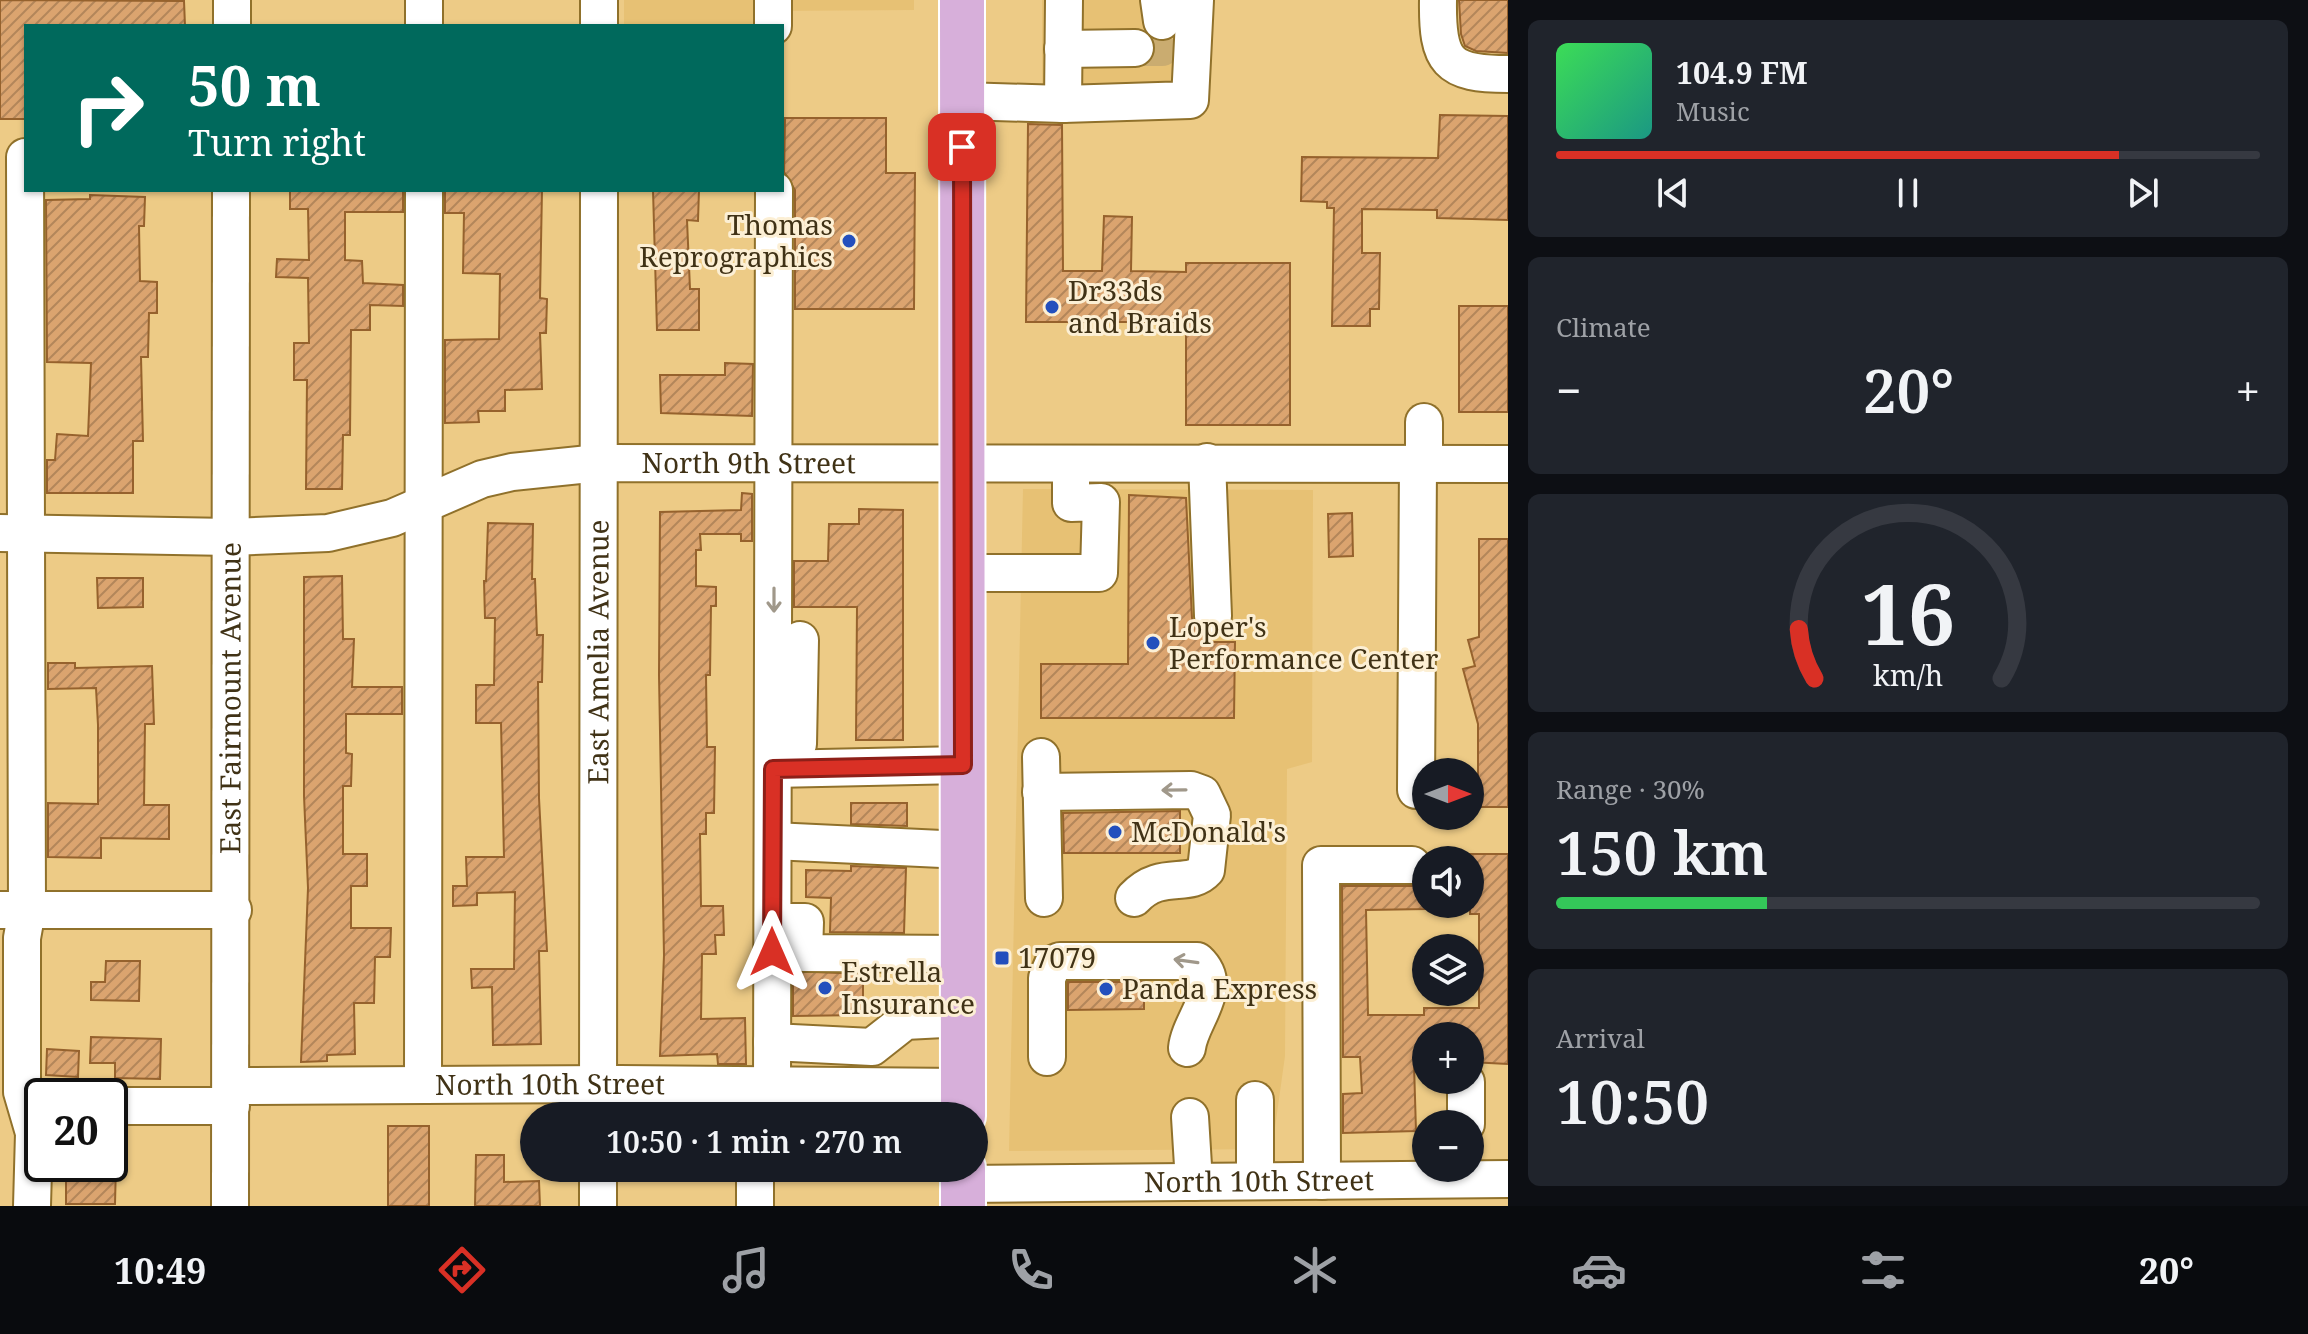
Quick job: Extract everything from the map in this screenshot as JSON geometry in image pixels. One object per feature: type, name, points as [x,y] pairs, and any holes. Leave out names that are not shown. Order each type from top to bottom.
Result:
[{"type":"main road","points":[[962,0],[963,1102]]},
{"type":"street","points":[[232,0],[232,24]]},
{"type":"street","points":[[424,0],[424,24]]},
{"type":"street","points":[[599,0],[599,24]]},
{"type":"street","points":[[773,0],[773,24]]},
{"type":"street","points":[[1063,104],[1064,0]]},
{"type":"street","points":[[1438,0],[1440,45],[1452,64],[1471,74],[1508,74]]},
{"type":"street","points":[[962,101],[1063,104],[1190,100],[1168,5]]},
{"type":"street","points":[[1063,49],[1135,48]]},
{"type":"street","points":[[0,157],[24,157]]},
{"type":"street","points":[[25,192],[13,533],[14,910],[22,938],[23,1106],[34,1133],[32,1206]]},
{"type":"street","name":"East Fairmount Avenue","points":[[230,1206],[233,910],[231,192]]},
{"type":"street","points":[[423,1085],[424,192]]},
{"type":"street","name":"East Amelia Avenue","points":[[598,1100],[599,192]]},
{"type":"street","points":[[771,1093],[773,922],[785,842],[786,769],[775,522],[774,192]]},
{"type":"street","points":[[1416,758],[1424,422]]},
{"type":"street","points":[[1207,462],[1213,616]]},
{"type":"street","name":"North 9th Street","points":[[13,533],[231,537],[328,533],[392,518],[459,487],[512,472],[599,463],[1508,464]]},
{"type":"street","points":[[963,573],[1099,573],[1101,502],[1071,503],[1071,464]]},
{"type":"street","points":[[786,769],[800,640]]},
{"type":"street","points":[[786,769],[963,765]]},
{"type":"street","points":[[1044,898],[1041,774],[1191,790],[1202,794],[1212,815],[1206,870],[1192,878],[1152,882],[1134,898]]},
{"type":"street","points":[[785,842],[963,850]]},
{"type":"street","points":[[1322,1181],[1321,865],[1412,865]]},
{"type":"street","points":[[14,910],[233,910]]},
{"type":"street","points":[[773,922],[805,922],[804,953],[963,954]]},
{"type":"street","points":[[1047,1057],[1047,978],[1053,964],[1060,961],[1197,961],[1206,973],[1208,994],[1204,1009],[1189,1032],[1187,1048]]},
{"type":"street","points":[[772,1042],[872,1047],[905,1021],[963,1018]]},
{"type":"street","points":[[771,1093],[810,1044]]},
{"type":"street","name":"North 10th Street","points":[[128,1105],[423,1085],[598,1100],[771,1093],[963,1102]]},
{"type":"street","points":[[1255,1100],[1255,1181]]},
{"type":"street","points":[[1190,1117],[1194,1182]]},
{"type":"street","name":"North 10th Street","points":[[1484,1176],[1508,1179]]},
{"type":"street","name":"North 10th Street","points":[[963,1186],[1322,1181],[1412,1177]]},
{"type":"street","points":[[598,1182],[598,1206]]},
{"type":"street","points":[[755,1182],[755,1206]]},
{"type":"shaded area","points":[[624,0],[914,0],[914,10],[774,11],[773,24],[624,24]]},
{"type":"shaded area","points":[[1042,0],[1204,0],[1198,90],[1042,91]]},
{"type":"shaded area","points":[[1023,489],[1313,490],[1312,762],[1287,769],[1285,1056],[1272,1149],[1009,1151]]},
{"type":"building","points":[[0,0],[184,1],[185,24],[24,24],[24,119],[0,119]]},
{"type":"building","points":[[1459,0],[1508,0],[1508,53],[1476,51],[1465,46],[1461,34]]},
{"type":"building","points":[[1440,115],[1508,116],[1508,220],[1437,218],[1437,210],[1362,209],[1362,253],[1380,253],[1379,309],[1370,309],[1370,326],[1332,326],[1334,208],[1327,208],[1327,202],[1301,201],[1302,157],[1438,158]]},
{"type":"building","name":"Thomas Reprographics","points":[[785,118],[886,118],[886,173],[915,173],[914,309],[795,309],[795,190],[784,172]]},
{"type":"building","points":[[1028,124],[1062,125],[1063,271],[1102,271],[1104,216],[1132,217],[1131,271],[1186,272],[1186,263],[1290,263],[1290,425],[1186,425],[1186,322],[1026,322]]},
{"type":"building","points":[[290,192],[403,192],[403,212],[345,212],[345,260],[362,261],[363,283],[403,285],[403,306],[370,305],[370,330],[351,330],[350,435],[343,435],[342,489],[306,489],[307,380],[294,380],[294,343],[309,343],[308,278],[276,277],[277,259],[309,260],[308,209],[290,209]]},
{"type":"building","points":[[445,192],[542,192],[540,298],[547,299],[546,333],[540,333],[542,389],[505,390],[505,411],[478,411],[479,422],[445,423],[445,340],[499,339],[500,274],[463,273],[464,213],[445,213]]},
{"type":"building","points":[[653,192],[699,192],[698,221],[687,220],[690,289],[699,289],[699,330],[657,330]]},
{"type":"building","points":[[90,195],[145,197],[144,226],[139,226],[140,281],[157,282],[157,313],[149,313],[148,357],[141,357],[143,441],[133,441],[133,493],[47,493],[47,460],[55,460],[57,434],[88,436],[91,363],[47,362],[46,200],[90,199]]},
{"type":"building","points":[[1459,306],[1508,306],[1508,412],[1459,412]]},
{"type":"building","points":[[725,363],[753,364],[752,416],[661,413],[660,375],[725,375]]},
{"type":"building","points":[[742,493],[752,494],[752,541],[741,541],[741,534],[700,534],[701,550],[696,550],[696,586],[716,587],[716,606],[711,606],[710,675],[706,675],[707,747],[715,747],[714,813],[706,813],[706,834],[700,834],[701,906],[723,906],[724,935],[715,935],[716,954],[702,954],[701,1019],[745,1018],[746,1064],[718,1064],[717,1054],[660,1056],[664,955],[659,675],[660,512],[741,510]]},
{"type":"building","points":[[1129,495],[1186,498],[1192,618],[1196,628],[1204,635],[1204,642],[1235,642],[1234,718],[1041,718],[1041,664],[1128,664]]},
{"type":"building","points":[[859,509],[903,510],[903,740],[856,740],[857,607],[794,607],[794,561],[828,561],[829,524],[859,524]]},
{"type":"building","points":[[1352,513],[1353,556],[1329,557],[1328,514]]},
{"type":"building","points":[[488,523],[533,524],[532,579],[535,579],[537,635],[543,635],[542,682],[538,682],[539,798],[547,951],[539,951],[541,1044],[493,1045],[492,987],[472,988],[471,969],[514,969],[515,892],[477,893],[477,905],[453,906],[453,886],[467,886],[466,857],[504,857],[501,723],[476,723],[476,685],[494,685],[495,618],[485,618]]},
{"type":"building","points":[[1479,539],[1508,539],[1508,807],[1484,807],[1484,758],[1478,758],[1478,724],[1463,669],[1475,666],[1468,640],[1479,637]]},
{"type":"building","points":[[342,576],[343,639],[354,639],[352,687],[402,687],[402,714],[346,714],[346,753],[352,754],[351,786],[343,786],[343,854],[367,854],[367,886],[351,886],[351,928],[391,928],[390,957],[375,957],[374,1003],[354,1003],[355,1054],[327,1055],[327,1061],[301,1062],[308,888],[304,796],[304,577]]},
{"type":"building","points":[[97,578],[143,578],[143,607],[98,608]]},
{"type":"building","points":[[48,663],[75,663],[75,668],[152,666],[154,724],[145,724],[144,805],[169,805],[169,839],[101,838],[101,858],[48,857],[48,803],[98,804],[98,725],[96,688],[48,689]]},
{"type":"building","points":[[851,803],[907,803],[907,826],[851,824]]},
{"type":"building","name":"McDonald's","points":[[1180,811],[1180,853],[1064,853],[1063,813]]},
{"type":"building","points":[[1484,854],[1508,854],[1508,1064],[1484,1063],[1484,1022],[1412,1022],[1412,1094],[1415,1094],[1415,1110],[1412,1110],[1412,1131],[1343,1133],[1343,1094],[1362,1093],[1360,1057],[1343,1057],[1342,886],[1412,886],[1412,909],[1366,910],[1368,1015],[1424,1015],[1424,1008],[1484,1006],[1484,934],[1479,934],[1479,918],[1484,918]]},
{"type":"building","points":[[851,866],[906,868],[904,933],[830,932],[831,898],[806,897],[806,870],[851,871]]},
{"type":"building","points":[[106,961],[140,961],[139,1001],[91,1000],[91,982],[105,982]]},
{"type":"building","name":"Estrella Insurance","points":[[793,971],[863,974],[863,1015],[793,1016]]},
{"type":"building","name":"Panda Express","points":[[1068,982],[1144,982],[1144,1009],[1068,1010]]},
{"type":"building","points":[[91,1037],[161,1039],[160,1079],[115,1078],[115,1063],[90,1063]]},
{"type":"building","points":[[47,1049],[79,1051],[78,1077],[46,1075]]},
{"type":"building","points":[[388,1126],[429,1126],[429,1206],[388,1206]]},
{"type":"building","points":[[476,1155],[504,1155],[504,1182],[539,1182],[540,1206],[475,1206]]},
{"type":"building","points":[[66,1182],[116,1182],[115,1204],[66,1204]]},
{"type":"tunnel","points":[[1135,48],[1162,48],[1162,21]]},
{"type":"place","name":"Thomas Reprographics","points":[[849,241]]},
{"type":"place","name":"Dr33ds and Braids","points":[[1052,307]]},
{"type":"place","name":"Loper's Performance Center","points":[[1153,643]]},
{"type":"place","name":"McDonald's","points":[[1115,832]]},
{"type":"place","name":"17079","points":[[1002,958]]},
{"type":"place","name":"Estrella Insurance","points":[[825,988]]},
{"type":"place","name":"Panda Express","points":[[1106,989]]},
{"type":"route","points":[[772,952],[773,769],[963,765],[962,147]]}]
